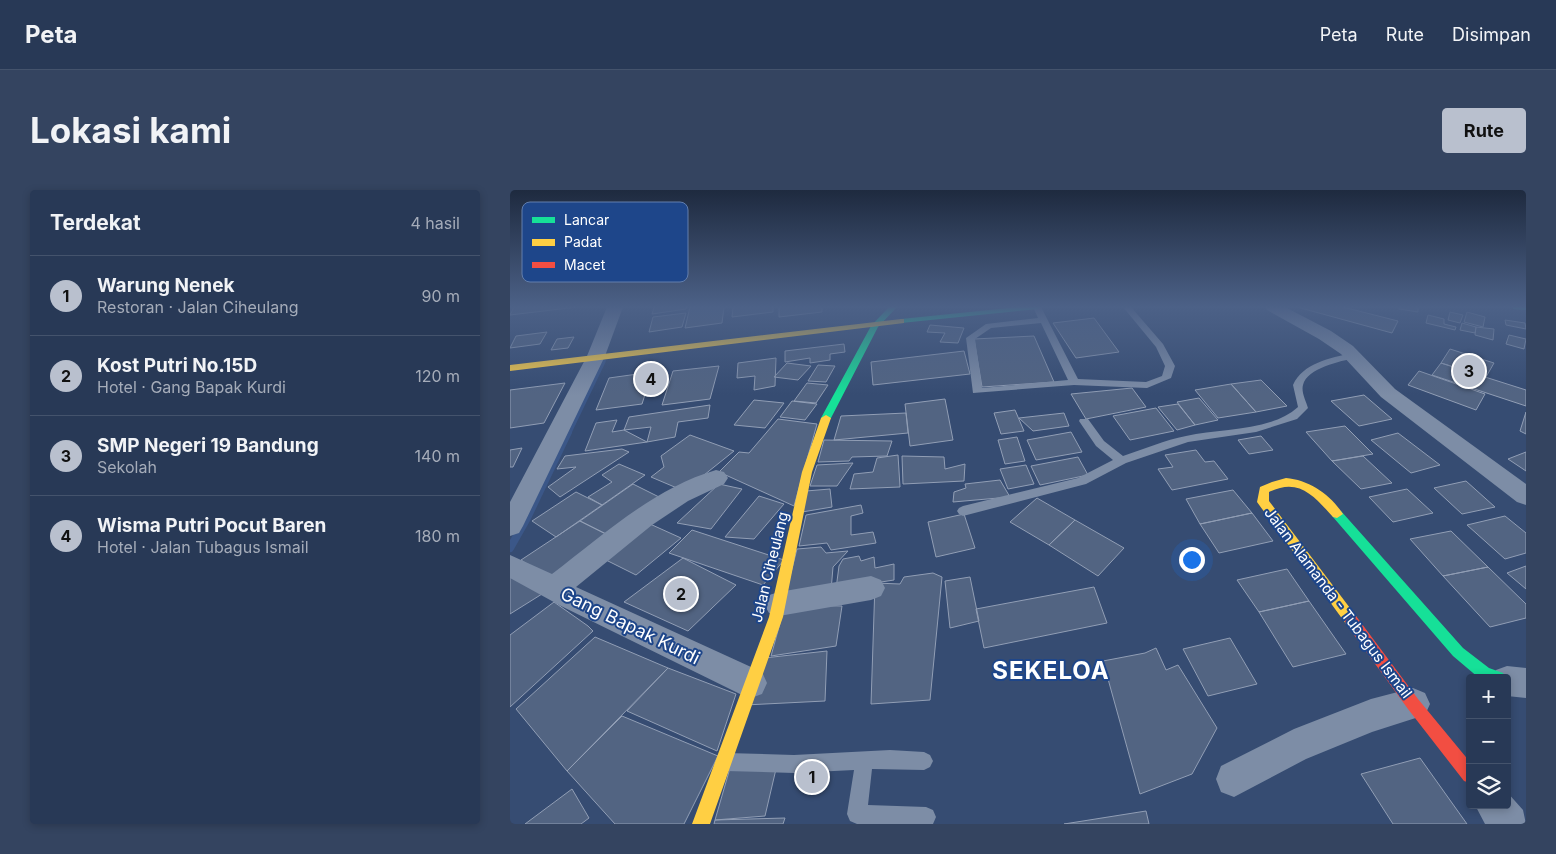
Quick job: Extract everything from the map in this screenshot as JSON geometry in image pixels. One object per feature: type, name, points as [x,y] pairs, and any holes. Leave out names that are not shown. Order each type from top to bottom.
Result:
[{"type":"street","points":[[510,526],[596,356],[604,337]]},
{"type":"street","points":[[510,368],[761,337]]},
{"type":"street","name":"Jalan Ciheulang","points":[[701,824],[776,616],[807,472],[816,441],[827,415],[870,337]]},
{"type":"street","points":[[1329,337],[1347,350],[1388,393],[1526,496]]},
{"type":"street","points":[[553,589],[642,518],[679,495],[716,478]]},
{"type":"street","name":"Jalan Alamanda - Tubagus Ismail","points":[[1466,770],[1413,704],[1263,502],[1264,490],[1276,482],[1294,482],[1317,492],[1458,652],[1487,674]]},
{"type":"street","name":"Gang Bapak Kurdi","points":[[510,566],[681,652],[751,683]]},
{"type":"street","points":[[779,604],[871,588]]},
{"type":"street","points":[[1511,681],[1526,683]]},
{"type":"street","points":[[1234,779],[1294,747],[1371,716],[1413,704]]},
{"type":"street","points":[[1497,809],[1508,824]]},
{"type":"lane","points":[[972,337],[970,338],[970,344],[977,392],[1074,382],[1147,385],[1166,378],[1170,366],[1160,346],[1152,337]]},
{"type":"lane","points":[[1051,337],[1074,382]]},
{"type":"lane","points":[[963,511],[1082,481],[1122,460],[1187,439],[1252,430],[1293,417],[1303,408],[1298,386],[1302,376],[1327,362],[1352,356]]},
{"type":"lane","points":[[1084,421],[1098,443],[1108,452],[1122,460]]},
{"type":"lane","points":[[724,762],[794,764],[890,759],[924,761]]},
{"type":"lane","points":[[864,761],[857,814],[926,817]]},
{"type":"building","points":[[516,337],[544,337],[540,344],[510,348]]},
{"type":"building","points":[[574,337],[568,348],[551,350],[557,339]]},
{"type":"building","points":[[943,337],[961,337],[958,343],[940,342]]},
{"type":"building","points":[[1034,337],[1054,382],[982,387],[974,339]]},
{"type":"building","points":[[1062,337],[1108,337],[1119,352],[1076,358]]},
{"type":"building","points":[[1481,337],[1493,337],[1493,340]]},
{"type":"building","points":[[1508,337],[1526,339],[1524,349],[1506,344]]},
{"type":"building","points":[[844,344],[845,352],[830,354],[830,360],[810,363],[810,358],[785,362],[785,351]]},
{"type":"building","points":[[1450,349],[1494,363],[1486,377],[1441,363]]},
{"type":"building","points":[[964,351],[970,374],[873,385],[871,362]]},
{"type":"building","points":[[776,358],[775,386],[754,390],[755,376],[737,378],[738,363]]},
{"type":"building","points":[[787,363],[811,366],[798,380],[774,377]]},
{"type":"building","points":[[1441,363],[1526,390],[1526,406],[1432,375]]},
{"type":"building","points":[[818,365],[835,366],[826,382],[808,381]]},
{"type":"building","points":[[719,366],[710,399],[662,405],[673,371]]},
{"type":"building","points":[[1419,371],[1485,394],[1476,410],[1408,385]]},
{"type":"building","points":[[652,372],[642,404],[596,410],[609,378]]},
{"type":"building","points":[[1261,380],[1287,406],[1256,412],[1231,384]]},
{"type":"building","points":[[565,383],[544,423],[510,428],[510,390]]},
{"type":"building","points":[[807,383],[828,385],[816,403],[794,401]]},
{"type":"building","points":[[1231,384],[1256,412],[1218,418],[1195,390]]},
{"type":"building","points":[[1132,388],[1146,407],[1086,419],[1071,394]]},
{"type":"building","points":[[1364,395],[1392,419],[1359,426],[1331,401]]},
{"type":"building","points":[[1199,398],[1218,420],[1195,425],[1177,402]]},
{"type":"building","points":[[945,399],[953,440],[910,446],[905,404]]},
{"type":"building","points":[[754,400],[784,403],[765,428],[734,425]]},
{"type":"building","points":[[792,401],[817,404],[805,420],[780,417]]},
{"type":"building","points":[[1178,404],[1195,425],[1177,430],[1158,407]]},
{"type":"building","points":[[710,405],[708,418],[678,422],[675,437],[647,442],[651,427],[624,430],[629,417]]},
{"type":"building","points":[[1156,408],[1174,431],[1130,440],[1113,416]]},
{"type":"building","points":[[1015,410],[1024,431],[1001,434],[994,413]]},
{"type":"building","points":[[1526,412],[1526,434],[1520,431]]},
{"type":"building","points":[[906,413],[908,433],[834,440],[841,416]]},
{"type":"building","points":[[1064,413],[1069,426],[1033,431],[1019,418]]},
{"type":"building","points":[[778,419],[817,424],[794,506],[719,472],[739,452],[749,453]]},
{"type":"building","points":[[617,420],[612,432],[624,430],[647,442],[585,451],[596,423]]},
{"type":"building","points":[[1345,426],[1373,454],[1332,461],[1306,432]]},
{"type":"building","points":[[1071,432],[1082,452],[1036,460],[1027,440]]},
{"type":"building","points":[[1398,433],[1440,465],[1411,473],[1371,440]]},
{"type":"building","points":[[690,435],[734,451],[684,491],[651,477],[664,467],[661,456]]},
{"type":"building","points":[[1261,436],[1273,450],[1249,454],[1238,440]]},
{"type":"building","points":[[1017,437],[1025,461],[1005,464],[998,440]]},
{"type":"building","points":[[824,440],[892,441],[887,456],[852,457],[849,461],[818,462]]},
{"type":"building","points":[[522,448],[513,467],[510,467],[510,450]]},
{"type":"building","points":[[622,449],[629,452],[560,497],[548,487],[576,467],[557,469],[565,456]]},
{"type":"building","points":[[1196,450],[1205,462],[1214,461],[1228,479],[1172,490],[1158,469],[1173,467],[1165,455]]},
{"type":"building","points":[[1526,452],[1526,471],[1508,459]]},
{"type":"building","points":[[898,455],[900,487],[850,489],[854,474],[873,472],[877,458]]},
{"type":"building","points":[[902,456],[944,457],[945,469],[965,464],[964,481],[903,484]]},
{"type":"building","points":[[1363,456],[1392,483],[1361,489],[1332,461]]},
{"type":"building","points":[[1078,457],[1088,475],[1040,485],[1031,466]]},
{"type":"building","points":[[853,463],[837,486],[810,486],[817,465]]},
{"type":"building","points":[[619,464],[645,475],[602,505],[588,497],[612,482],[602,475]]},
{"type":"building","points":[[1026,465],[1034,484],[1008,489],[1000,469]]},
{"type":"building","points":[[1000,480],[1010,497],[953,502],[954,492],[966,488],[965,484]]},
{"type":"building","points":[[1466,481],[1495,507],[1462,514],[1434,488]]},
{"type":"building","points":[[633,484],[663,499],[612,537],[580,521]]},
{"type":"building","points":[[719,484],[742,489],[711,529],[677,523]]},
{"type":"building","points":[[830,489],[832,507],[802,512],[806,491]]},
{"type":"building","points":[[1407,489],[1433,513],[1393,522],[1369,497]]},
{"type":"building","points":[[1233,490],[1252,513],[1200,524],[1186,499]]},
{"type":"building","points":[[576,492],[602,505],[556,537],[532,521]]},
{"type":"building","points":[[759,496],[784,504],[754,539],[725,537]]},
{"type":"building","points":[[1037,498],[1075,520],[1049,545],[1010,522]]},
{"type":"building","points":[[861,505],[863,513],[851,516],[851,535],[873,532],[876,543],[831,550],[827,543],[799,546],[806,515]]},
{"type":"building","points":[[1252,513],[1273,541],[1219,553],[1200,524]]},
{"type":"building","points":[[964,514],[975,548],[936,557],[928,522]]},
{"type":"building","points":[[1505,516],[1526,533],[1526,553],[1505,559],[1467,525]]},
{"type":"building","points":[[1075,520],[1124,548],[1098,576],[1049,545]]},
{"type":"building","points":[[580,521],[612,537],[554,582],[521,560]]},
{"type":"building","points":[[650,524],[681,538],[636,575],[604,559]]},
{"type":"building","points":[[692,530],[784,560],[763,585],[669,553]]},
{"type":"building","points":[[1451,531],[1488,567],[1443,576],[1410,539]]},
{"type":"building","points":[[821,547],[826,553],[848,551],[833,567],[831,591],[784,600],[797,549]]},
{"type":"building","points":[[859,556],[861,561],[874,557],[875,568],[894,564],[894,580],[836,589],[839,566],[843,559]]},
{"type":"building","points":[[683,558],[736,585],[688,631],[624,602]]},
{"type":"building","points":[[1526,566],[1526,589],[1507,573]]},
{"type":"building","points":[[1488,567],[1526,604],[1526,618],[1490,627],[1443,576]]},
{"type":"building","points":[[1287,569],[1309,601],[1259,612],[1237,580]]},
{"type":"building","points":[[933,573],[942,577],[930,700],[871,704],[875,583],[900,584],[904,577]]},
{"type":"building","points":[[510,576],[542,594],[510,614]]},
{"type":"building","points":[[970,577],[979,621],[950,628],[945,581]]},
{"type":"building","points":[[1094,587],[1107,623],[984,648],[976,609]]},
{"type":"building","points":[[1309,601],[1346,654],[1293,667],[1259,612]]},
{"type":"building","points":[[554,602],[593,631],[510,707],[510,635]]},
{"type":"building","points":[[785,605],[842,606],[836,646],[771,656]]},
{"type":"building","points":[[595,637],[668,668],[567,771],[516,709]]},
{"type":"building","points":[[1230,638],[1257,684],[1208,696],[1183,649]]},
{"type":"building","points":[[1156,648],[1166,670],[1178,665],[1217,728],[1192,774],[1140,794],[1103,661],[1145,653]]},
{"type":"building","points":[[827,651],[825,701],[745,705],[764,658]]},
{"type":"building","points":[[668,668],[736,694],[717,751],[627,711]]},
{"type":"building","points":[[622,716],[718,756],[684,824],[615,824],[567,771]]},
{"type":"building","points":[[1420,758],[1467,824],[1393,824],[1361,774]]},
{"type":"building","points":[[730,768],[776,769],[765,816],[715,820]]},
{"type":"building","points":[[572,789],[589,818],[581,824],[525,824]]},
{"type":"building","points":[[1146,811],[1149,824],[1064,824]]},
{"type":"building","points":[[785,818],[783,824],[714,824],[715,820]]},
{"type":"waterway","points":[[568,434],[603,361]]},
{"type":"waterway","points":[[510,548],[527,518],[568,432]]},
{"type":"traffic: fast","points":[[826,418],[869,337]]},
{"type":"traffic: fast","points":[[1337,514],[1458,652],[1487,674]]},
{"type":"traffic: slow","points":[[510,368],[771,337]]},
{"type":"traffic: slow","points":[[701,824],[776,617],[807,472],[826,418]]},
{"type":"traffic: slow","points":[[1337,514],[1313,491],[1296,483],[1275,484],[1264,490],[1263,502],[1351,620]]},
{"type":"traffic: jam","points":[[1351,620],[1413,704],[1466,770]]},
{"type":"place","name":"SMP Negeri 19 Bandung","points":[[1469,371]]},
{"type":"place","name":"Wisma Putri Pocut Baren","points":[[651,379]]},
{"type":"place","name":"Kost Putri No.15D","points":[[681,594]]},
{"type":"place","name":"Warung Nenek","points":[[812,777]]},
{"type":"district","name":"SEKELOA","points":[[1051,671]]}]
